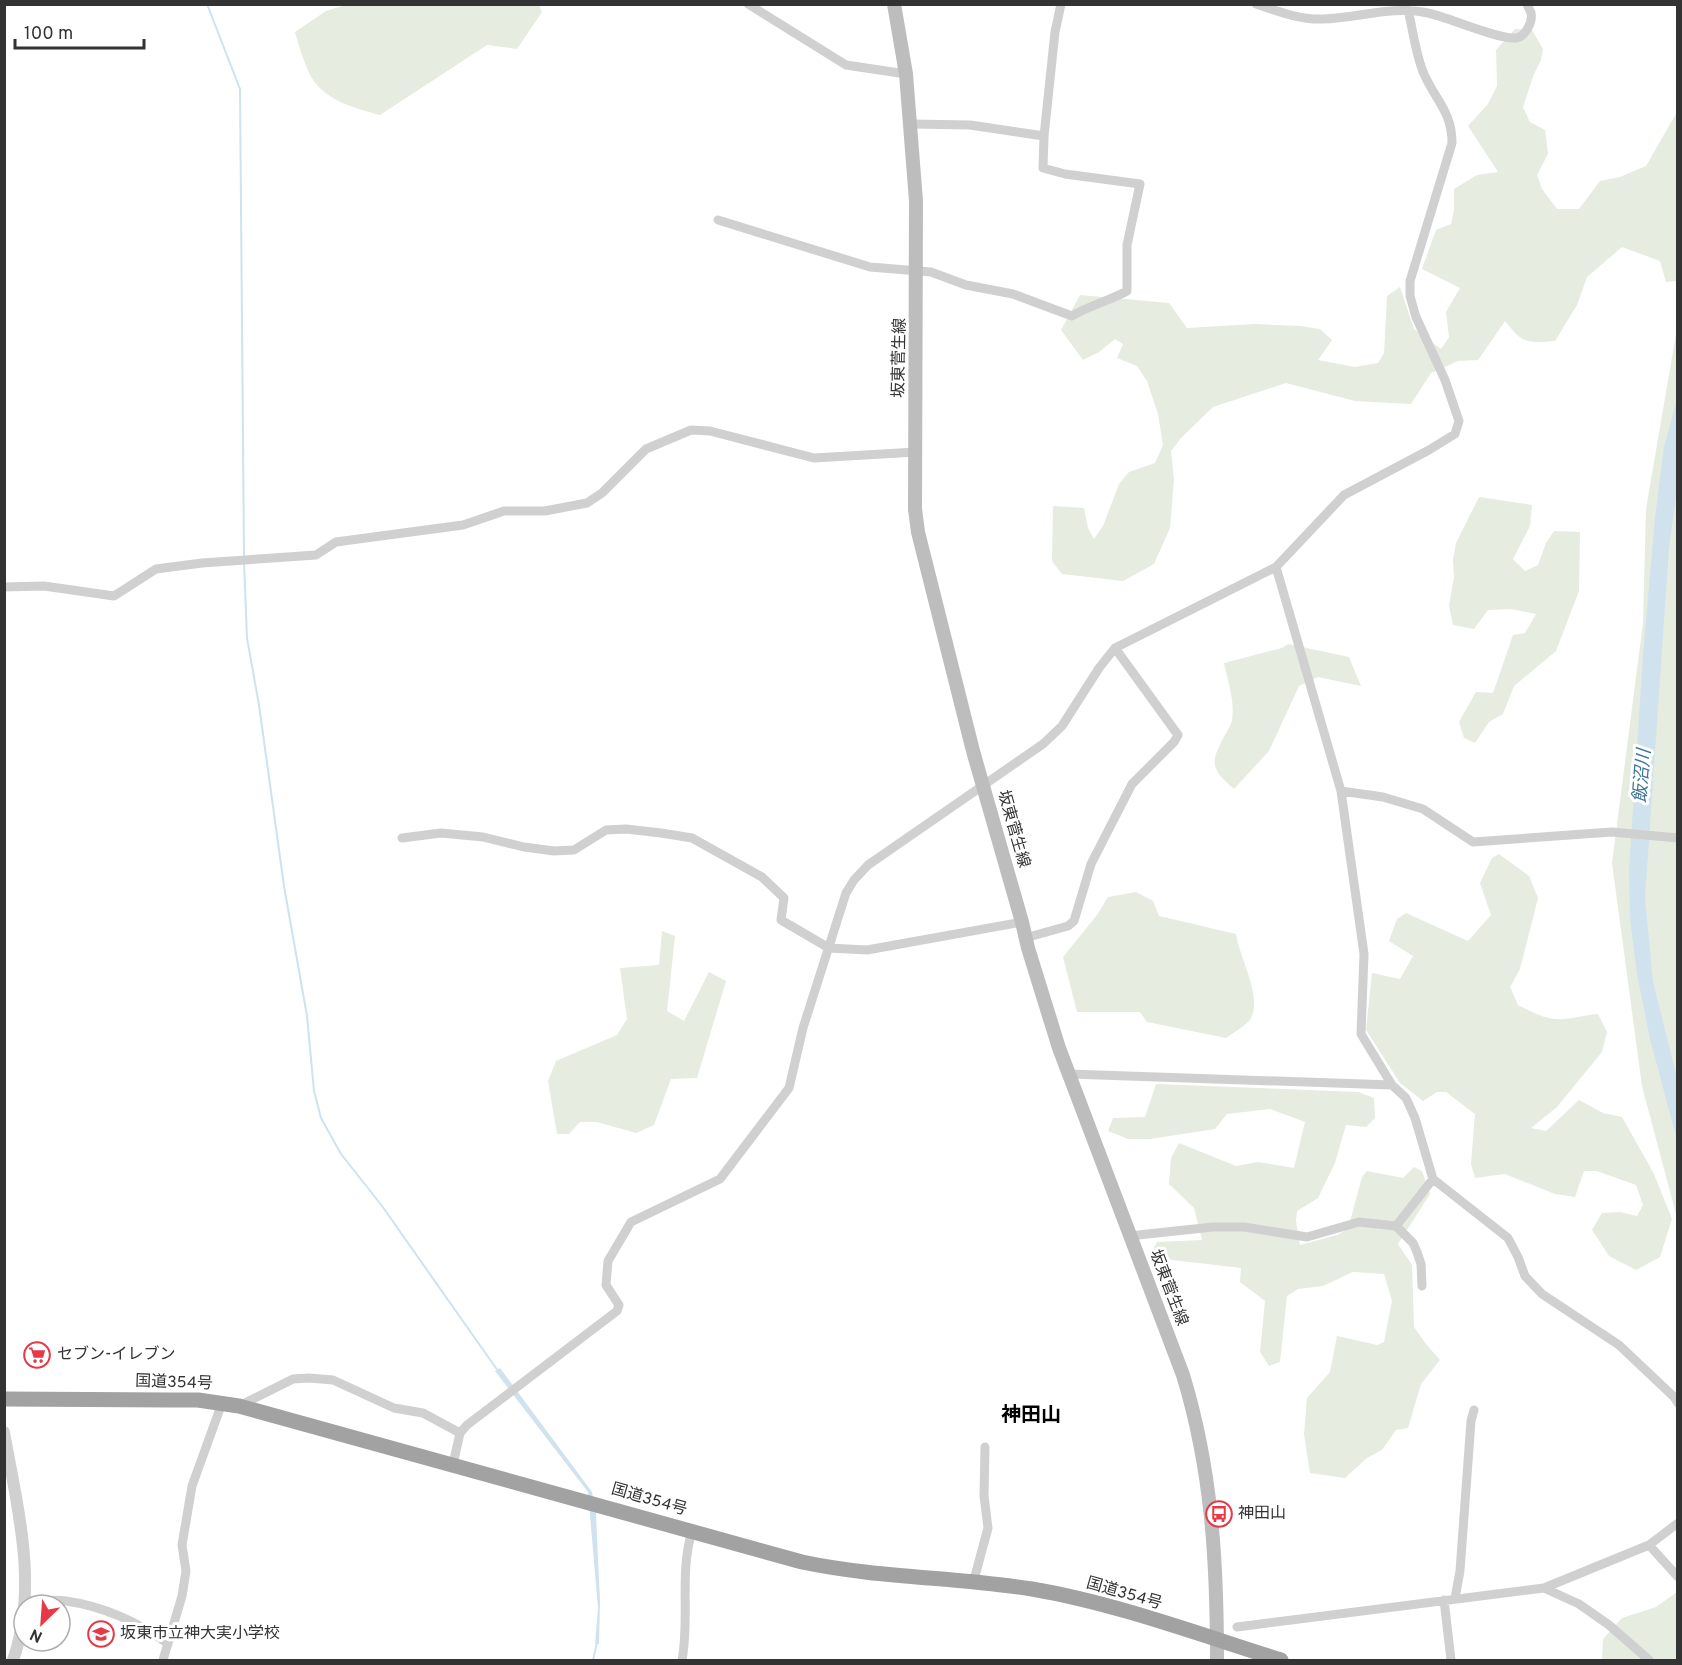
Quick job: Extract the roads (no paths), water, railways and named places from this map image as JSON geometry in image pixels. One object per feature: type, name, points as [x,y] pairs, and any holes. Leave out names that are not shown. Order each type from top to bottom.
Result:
[{"type":"highway","name":"国道354号","points":[[4,1399],[172,1400],[239,1406],[802,1562],[827,1567],[1052,1593],[1124,1611],[1281,1660]]},
{"type":"main road","name":"坂東菅生線","points":[[894,4],[912,124],[916,201],[915,509],[918,532],[970,740],[1025,938],[1059,1048],[1184,1375],[1202,1446],[1210,1494],[1215,1555],[1217,1660]]},
{"type":"street","points":[[748,4],[846,64],[906,74]]},
{"type":"street","points":[[718,220],[870,267],[931,272],[966,285],[1013,294],[1072,316],[1089,306],[1111,300],[1127,291],[1127,244],[1140,184],[1047,171],[1043,168],[1044,136],[1055,32],[1061,4]]},
{"type":"street","points":[[1256,4],[1308,19],[1408,10],[1428,13],[1515,38],[1521,36],[1530,23],[1531,13],[1527,4]]},
{"type":"street","points":[[453,1464],[460,1433],[467,1425],[617,1311],[619,1305],[606,1285],[608,1261],[630,1222],[720,1179],[789,1088],[803,1028],[846,893],[868,865],[1043,744],[1062,726],[1099,668],[1115,648],[1276,567],[1344,495],[1455,434],[1459,421],[1445,380],[1416,317],[1410,296],[1410,281],[1452,143],[1452,127],[1446,111],[1424,75],[1408,10]]},
{"type":"street","points":[[912,124],[970,125],[1044,136]]},
{"type":"street","points":[[4,587],[44,585],[114,596],[156,569],[202,563],[316,555],[336,542],[463,525],[504,511],[545,511],[587,503],[602,493],[646,449],[691,430],[710,431],[814,458],[916,452]]},
{"type":"street","points":[[1276,567],[1341,791],[1364,954],[1361,1034],[1392,1086],[1406,1098],[1415,1118],[1433,1179],[1508,1238],[1525,1276],[1542,1294],[1619,1345],[1674,1397],[1677,1403]]},
{"type":"street","points":[[1025,938],[1068,926],[1074,921],[1091,864],[1132,784],[1174,742],[1178,735],[1115,648]]},
{"type":"street","points":[[1341,791],[1383,797],[1423,809],[1473,842],[1612,832],[1675,838]]},
{"type":"street","points":[[402,838],[441,833],[483,837],[554,851],[574,849],[606,830],[626,829],[692,838],[762,878],[784,898],[781,920],[829,948],[867,951],[1022,922]]},
{"type":"street","points":[[1070,1074],[1392,1086]]},
{"type":"street","points":[[1396,1226],[1433,1179]]},
{"type":"street","points":[[1131,1238],[1138,1235],[1213,1227],[1244,1227],[1307,1237],[1359,1221],[1396,1226],[1413,1243],[1417,1252],[1421,1264],[1422,1286]]},
{"type":"street","points":[[239,1406],[293,1379],[333,1380],[394,1408],[423,1413],[460,1433]]},
{"type":"street","points":[[163,1660],[182,1596],[186,1571],[182,1545],[192,1486],[222,1403]]},
{"type":"street","points":[[1455,1598],[1460,1571],[1471,1421],[1474,1410]]},
{"type":"street","points":[[4,1432],[25,1564],[24,1593]]},
{"type":"street","points":[[971,1583],[988,1528],[984,1496],[985,1447]]},
{"type":"street","points":[[1237,1627],[1544,1588],[1649,1545],[1677,1523]]},
{"type":"street","points":[[682,1660],[685,1646],[684,1585],[687,1546],[692,1531]]},
{"type":"street","points":[[1649,1545],[1677,1576]]},
{"type":"street","points":[[1544,1588],[1586,1610],[1649,1660]]},
{"type":"street","points":[[1444,1600],[1451,1660]]},
{"type":"street","points":[[72,1603],[86,1605],[139,1625],[168,1644]]},
{"type":"water","name":"飯沼川","points":[[1677,399],[1678,482],[1669,548],[1645,898],[1653,982],[1677,1078],[1677,1140],[1650,1039],[1637,974],[1630,919],[1629,870],[1643,655],[1655,518],[1664,447]]},
{"type":"water","points":[[500,1368],[592,1492],[596,1514],[600,1601],[599,1644],[595,1644],[598,1608],[588,1492],[495,1371]]},
{"type":"waterway","points":[[207,4],[240,89],[244,556]]},
{"type":"waterway","points":[[244,561],[247,638],[259,705],[284,886],[307,1016],[314,1091],[321,1118],[341,1154],[382,1206],[498,1371]]},
{"type":"waterway","points":[[593,1660],[597,1643]]},
{"type":"place","name":"セブン-イレブン","points":[[37,1355]]},
{"type":"place","name":"神田山","points":[[1219,1514]]},
{"type":"place","name":"坂東市立神大実小学校","points":[[101,1634]]},
{"type":"district","name":"神田山","points":[[1031,1416]]}]
